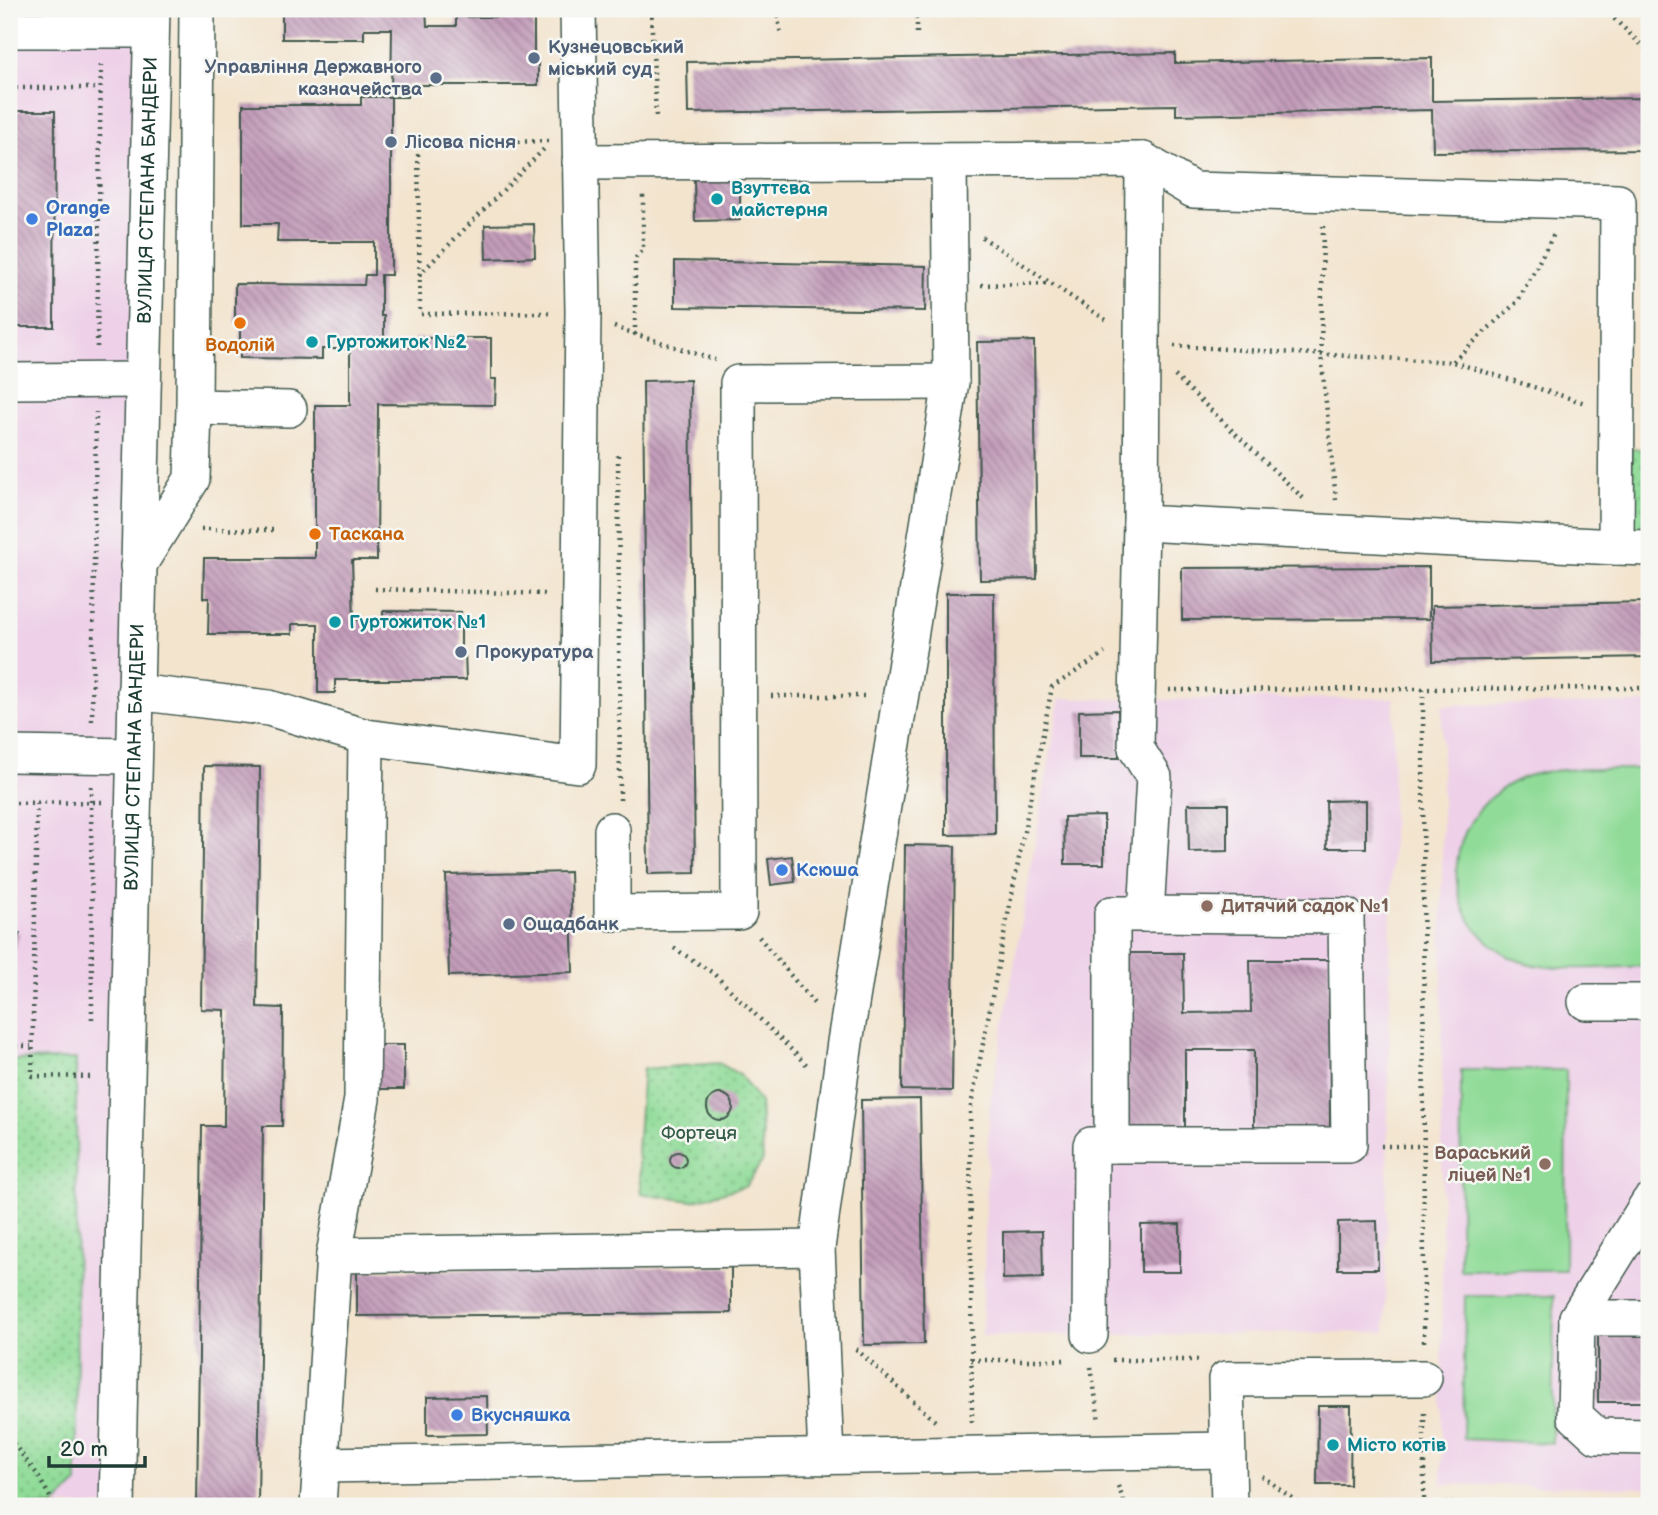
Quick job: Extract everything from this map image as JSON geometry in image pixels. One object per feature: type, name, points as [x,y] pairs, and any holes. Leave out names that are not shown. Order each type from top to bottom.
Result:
[{"type":"street","points":[[138,566],[192,480],[197,9]]},
{"type":"street","points":[[135,692],[269,708],[366,737],[578,765],[583,312],[578,9]]},
{"type":"street","points":[[9,30],[152,19]]},
{"type":"street","name":"ВУЛИЦЯ СТЕПАНА БАНДЕРИ","points":[[117,1506],[152,19]]},
{"type":"street","points":[[580,162],[1143,160],[1193,190],[1618,202],[1616,413],[1632,547],[1141,523]]},
{"type":"street","points":[[1143,160],[1141,523],[1136,748],[1154,778],[1146,914]]},
{"type":"street","points":[[826,1457],[817,1248],[845,1042],[951,382],[948,162]]},
{"type":"street","points":[[9,381],[143,380]]},
{"type":"street","points":[[616,816],[612,913],[739,912],[738,383],[951,382]]},
{"type":"street","points":[[194,407],[289,410]]},
{"type":"street","points":[[318,1506],[334,1255],[362,1099],[366,737]]},
{"type":"street","points":[[9,754],[133,756]]},
{"type":"street","points":[[1090,1335],[1091,1145],[1112,1145],[1349,1145],[1346,916],[1112,914],[1112,1145]]},
{"type":"street","points":[[1586,1002],[1649,1002]]},
{"type":"street","points":[[1649,1202],[1577,1318],[1575,1416],[1597,1436],[1649,1437]]},
{"type":"street","points":[[334,1255],[817,1248]]},
{"type":"street","points":[[1577,1318],[1649,1318]]},
{"type":"street","points":[[1229,1506],[1226,1379],[1424,1378]]},
{"type":"street","points":[[322,1465],[1227,1450]]},
{"type":"path","points":[[651,9],[656,117]]},
{"type":"path","points":[[776,9],[781,34]]},
{"type":"path","points":[[917,9],[917,33]]},
{"type":"path","points":[[1604,9],[1649,52]]},
{"type":"path","points":[[9,88],[100,88]]},
{"type":"path","points":[[419,275],[552,141],[418,144],[419,275],[420,314],[583,312],[618,328],[717,360],[738,383]]},
{"type":"path","points":[[635,334],[635,259],[643,249],[643,162]]},
{"type":"path","points":[[1324,194],[1321,354],[1339,533]]},
{"type":"path","points":[[1453,362],[1518,301],[1572,200]]},
{"type":"path","points":[[949,215],[1142,344],[1339,533]]},
{"type":"path","points":[[950,285],[1050,283]]},
{"type":"path","points":[[618,328],[618,342]]},
{"type":"path","points":[[1142,344],[1453,362],[1616,413]]},
{"type":"path","points":[[616,816],[618,454]]},
{"type":"path","points":[[161,528],[275,530]]},
{"type":"path","points":[[375,589],[580,595]]},
{"type":"path","points":[[972,1455],[970,1111],[1052,687],[1138,632]]},
{"type":"path","points":[[1137,690],[1649,688]]},
{"type":"path","points":[[1423,689],[1424,1505],[1649,1506]]},
{"type":"path","points":[[738,696],[901,696]]},
{"type":"path","points":[[9,803],[91,802]]},
{"type":"path","points":[[37,803],[32,1076],[92,1077]]},
{"type":"path","points":[[739,912],[845,1042]]},
{"type":"path","points":[[667,943],[713,973],[838,1096]]},
{"type":"path","points":[[9,1046],[31,1046]]},
{"type":"path","points":[[1349,1145],[1423,1146]]},
{"type":"path","points":[[852,1346],[972,1455]]},
{"type":"path","points":[[9,1438],[37,1474],[54,1506]]},
{"type":"shaded area","points":[[9,9],[152,9],[117,1506],[9,1506]]},
{"type":"shaded area","name":"Дитячий садок №1","points":[[1060,698],[1394,698],[1385,1332],[982,1336],[989,1111]]},
{"type":"shaded area","name":"Вараський ліцей №1","points":[[1649,703],[1649,1488],[1442,1484],[1442,705]]},
{"type":"green space","points":[[1631,449],[1649,449],[1649,533],[1631,534]]},
{"type":"green space","points":[[1584,769],[1649,769],[1649,966],[1542,966],[1512,958],[1494,946],[1474,926],[1462,904],[1457,879],[1458,855],[1466,831],[1479,810],[1498,792],[1535,774]]},
{"type":"green space","points":[[76,1059],[77,1483],[54,1506],[9,1506],[9,1060]]},
{"type":"green space","name":"Фортеця","points":[[719,1063],[740,1075],[760,1102],[763,1160],[746,1186],[692,1201],[641,1194],[637,1150],[643,1069]]},
{"type":"green space","points":[[1461,1070],[1566,1070],[1565,1270],[1460,1270]]},
{"type":"green space","points":[[1465,1296],[1554,1296],[1552,1443],[1463,1439]]},
{"type":"building","points":[[282,9],[426,9],[427,26],[456,26],[456,17],[534,17],[534,58],[538,58],[538,85],[407,85],[407,97],[391,97],[392,29],[364,29],[364,39],[282,39]]},
{"type":"building","points":[[1175,53],[1175,63],[1432,58],[1432,101],[1649,98],[1649,150],[1433,152],[1432,110],[1176,115],[1176,105],[688,113],[687,62]]},
{"type":"building","points":[[361,97],[391,97],[391,275],[381,275],[384,346],[414,347],[414,338],[491,338],[491,379],[496,379],[495,405],[378,404],[377,560],[352,560],[354,620],[383,620],[383,611],[461,612],[461,652],[465,652],[466,680],[335,680],[335,693],[318,693],[318,624],[292,624],[292,634],[208,634],[209,598],[203,598],[204,558],[315,558],[315,405],[350,405],[350,349],[322,349],[322,359],[240,358],[240,323],[235,322],[235,284],[364,285],[365,275],[374,275],[374,242],[277,242],[278,224],[243,224],[243,105],[361,105]]},
{"type":"building","name":"Orange Plaza","points":[[9,111],[55,111],[54,327],[9,327]]},
{"type":"building","name":"Взуттєва майстерня","points":[[740,177],[740,220],[695,221],[694,178]]},
{"type":"building","points":[[534,224],[535,257],[486,259],[485,225]]},
{"type":"building","points":[[675,261],[926,266],[925,311],[675,307]]},
{"type":"building","points":[[1034,341],[1037,579],[980,580],[977,342]]},
{"type":"building","points":[[690,380],[695,873],[648,874],[643,381]]},
{"type":"building","points":[[1429,567],[1429,619],[1182,620],[1182,568]]},
{"type":"building","points":[[946,593],[994,593],[995,834],[946,835]]},
{"type":"building","points":[[1649,602],[1649,657],[1433,661],[1432,606]]},
{"type":"building","points":[[1118,710],[1119,758],[1079,758],[1079,711]]},
{"type":"building","points":[[204,766],[260,767],[257,1007],[283,1008],[282,1126],[263,1126],[258,1506],[197,1506],[202,1126],[224,1126],[225,1010],[201,1009]]},
{"type":"building","points":[[1366,800],[1366,848],[1327,848],[1326,801]]},
{"type":"building","points":[[1188,804],[1228,804],[1228,851],[1189,852]]},
{"type":"building","points":[[1104,816],[1104,864],[1065,864],[1064,817]]},
{"type":"building","points":[[905,845],[955,846],[952,1091],[902,1090]]},
{"type":"building","name":"Ксюша","points":[[792,856],[795,882],[771,885],[768,859]]},
{"type":"building","name":"Ощадбанк","points":[[570,872],[573,972],[449,976],[446,875]]},
{"type":"building","points":[[9,933],[20,933],[9,962]]},
{"type":"building","points":[[1122,953],[1183,953],[1184,1013],[1251,1012],[1250,960],[1329,960],[1330,1129],[1254,1129],[1254,1050],[1185,1050],[1185,1131],[1123,1132]]},
{"type":"building","points":[[373,1045],[404,1045],[404,1089],[372,1089]]},
{"type":"building","points":[[720,1094],[729,1098],[733,1107],[729,1116],[720,1120],[711,1116],[707,1107],[711,1098]]},
{"type":"building","points":[[920,1099],[924,1344],[864,1345],[861,1100]]},
{"type":"building","points":[[678,1152],[686,1160],[678,1168],[670,1160]]},
{"type":"building","points":[[1377,1221],[1378,1269],[1338,1269],[1338,1222]]},
{"type":"building","points":[[1180,1224],[1180,1272],[1141,1272],[1141,1225]]},
{"type":"building","points":[[1042,1231],[1043,1278],[1003,1279],[1003,1232]]},
{"type":"building","points":[[731,1267],[731,1313],[357,1316],[357,1271]]},
{"type":"building","points":[[1598,1334],[1649,1334],[1649,1402],[1598,1402]]},
{"type":"building","name":"Вкусняшка","points":[[487,1396],[488,1434],[427,1435],[427,1397]]},
{"type":"building","points":[[1318,1406],[1351,1406],[1350,1485],[1317,1485]]},
{"type":"place","name":"Кузнецовський міський суд","points":[[534,58]]},
{"type":"place","name":"Управління Державного казначейства","points":[[436,78]]},
{"type":"place","name":"Лісова пісня","points":[[391,142]]},
{"type":"place","name":"Взуттєва майстерня","points":[[717,199]]},
{"type":"place","name":"Orange Plaza","points":[[32,219]]},
{"type":"place","name":"Водолій","points":[[240,323]]},
{"type":"place","name":"Гуртожиток №2","points":[[312,342]]},
{"type":"place","name":"Таскана","points":[[315,534]]},
{"type":"place","name":"Гуртожиток №1","points":[[335,622]]},
{"type":"place","name":"Прокуратура","points":[[461,652]]},
{"type":"place","name":"Ксюша","points":[[782,870]]},
{"type":"place","name":"Дитячий садок №1","points":[[1207,906]]},
{"type":"place","name":"Ощадбанк","points":[[509,924]]},
{"type":"place","name":"Вараський ліцей №1","points":[[1545,1164]]},
{"type":"place","name":"Вкусняшка","points":[[457,1415]]},
{"type":"place","name":"Місто котів","points":[[1333,1445]]}]
